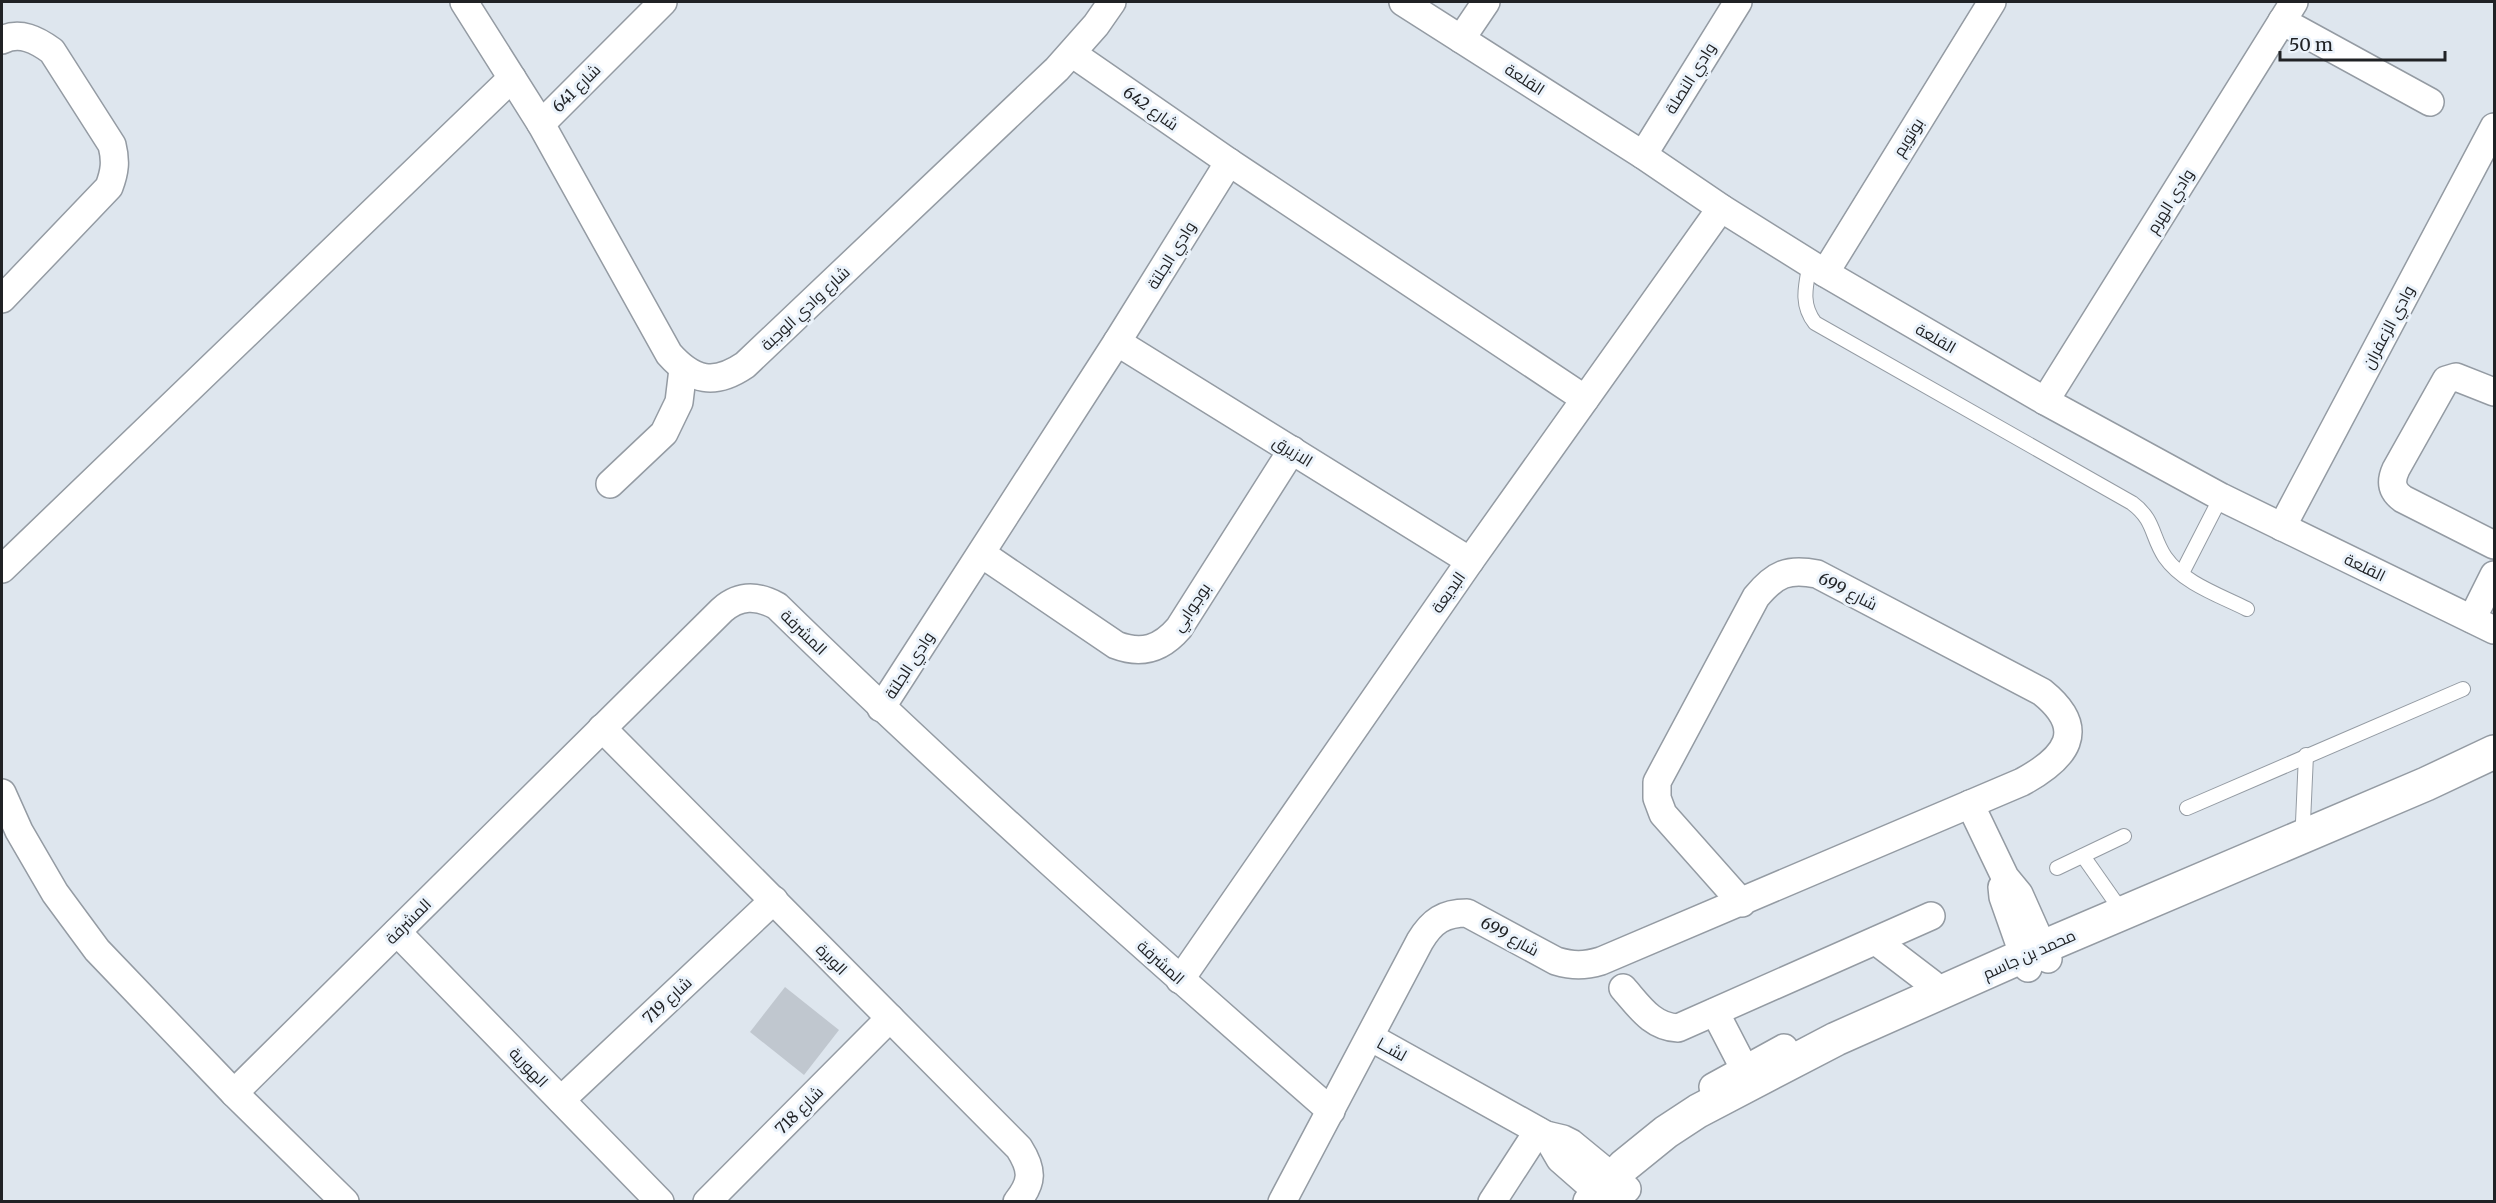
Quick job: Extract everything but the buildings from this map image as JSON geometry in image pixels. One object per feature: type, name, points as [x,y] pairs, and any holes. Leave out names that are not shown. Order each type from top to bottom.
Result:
[{"type":"street","name":"شارع 641","points":[[464,2],[541,124],[663,2]]},
{"type":"street","name":"شارع وادي الوجبة","points":[[683,369],[699,377],[714,379],[731,374],[745,365],[1072,54],[1112,2]]},
{"type":"street","name":"القلعة","points":[[1403,2],[1817,268],[2045,401],[2222,497],[2483,625]]},
{"type":"street","points":[[1461,39],[1486,2]]},
{"type":"street","name":"وادي النصلة","points":[[1643,155],[1738,2]]},
{"type":"street","name":"بوتويم","points":[[1817,268],[1992,2]]},
{"type":"street","points":[[2288,11],[2430,102]]},
{"type":"street","name":"وادي الهرم","points":[[2045,401],[2288,11]]},
{"type":"street","points":[[2,40],[23,36],[39,41],[52,51],[112,145],[116,159],[109,187],[2,299]]},
{"type":"street","name":"شارع 642","points":[[1072,54],[1229,162]]},
{"type":"street","points":[[2,569],[512,78]]},
{"type":"street","points":[[541,124],[669,354],[683,369],[679,402],[664,433],[610,484]]},
{"type":"street","name":"وادي الزعفران","points":[[2283,527],[2493,132]]},
{"type":"street","points":[[1229,162],[1585,399]]},
{"type":"street","name":"وادي الجلتة","points":[[881,708],[982,554],[1229,162]]},
{"type":"street","name":"البديعة","points":[[1180,980],[1470,561],[1721,208]]},
{"type":"street","name":"الازيرق","points":[[1117,342],[1470,561]]},
{"type":"street","points":[[2494,392],[2456,377],[2446,380],[2396,469],[2392,483],[2394,490],[2403,499],[2494,545]]},
{"type":"street","name":"بوجوابي","points":[[982,554],[1116,645],[1129,650],[1144,651],[1158,647],[1170,639],[1179,628],[1292,450]]},
{"type":"street","name":"شارع 699","points":[[1370,1037],[1428,928],[1439,918],[1453,913],[1467,913],[1484,920],[1556,961],[1571,965],[1585,965],[1601,961],[1742,903],[2031,777],[2056,758],[2065,746],[2068,731],[2065,716],[2056,704],[2042,692],[1817,574],[1799,571],[1783,574],[1768,582],[1756,597],[1658,782],[1657,798],[1663,814],[1742,903]]},
{"type":"street","points":[[2483,625],[2494,575]]},
{"type":"street","name":"المشرفة","points":[[234,1093],[722,610],[730,603],[748,597],[768,601],[777,606],[881,708],[1180,980],[1331,1111]]},
{"type":"street","name":"الوبرة","points":[[602,728],[1019,1148],[1028,1161],[1030,1177],[1027,1189],[1017,1202]]},
{"type":"street","name":"محمد بن جاسم","points":[[1609,1194],[1666,1132],[1698,1111],[1944,984],[2035,958],[2121,902],[2489,760]]},
{"type":"street","name":"محمد بن جاسم","points":[[1609,1194],[1679,1142],[1762,1089],[2035,958],[2433,797],[2489,760]]},
{"type":"street","points":[[2,793],[19,831],[55,893],[98,950],[234,1093],[345,1202]]},
{"type":"street","points":[[1970,804],[2005,877],[2019,894],[2035,958]]},
{"type":"street","name":"شارع 719","points":[[561,1100],[774,900]]},
{"type":"street","points":[[1623,988],[1648,1016],[1667,1027],[1678,1028],[1931,916]]},
{"type":"street","name":"الهورية","points":[[397,932],[660,1202]]},
{"type":"street","points":[[1876,940],[1944,984]]},
{"type":"street","points":[[1666,1132],[1673,1114],[1679,1107],[1744,1068],[1854,1015],[1944,984]]},
{"type":"street","points":[[1715,1012],[1744,1068]]},
{"type":"street","name":"شارع 718","points":[[707,1202],[890,1018]]},
{"type":"street","name":"لشــا","points":[[1282,1202],[1370,1037],[1542,1133],[1571,1143],[1609,1194]]},
{"type":"street","points":[[1492,1202],[1542,1133]]},
{"type":"lane","points":[[1817,268],[1804,302],[1815,322],[2132,503],[2148,517],[2164,555],[2181,573],[2193,582],[2247,609]]},
{"type":"lane","points":[[2181,573],[2222,497]]},
{"type":"lane","points":[[2187,807],[2463,689]]},
{"type":"lane","points":[[2303,822],[2306,755]]},
{"type":"lane","points":[[2438,763],[2489,760]]},
{"type":"lane","points":[[2250,843],[2390,784]]},
{"type":"lane","points":[[2057,868],[2124,837]]},
{"type":"lane","points":[[2083,856],[2121,902]]}]
